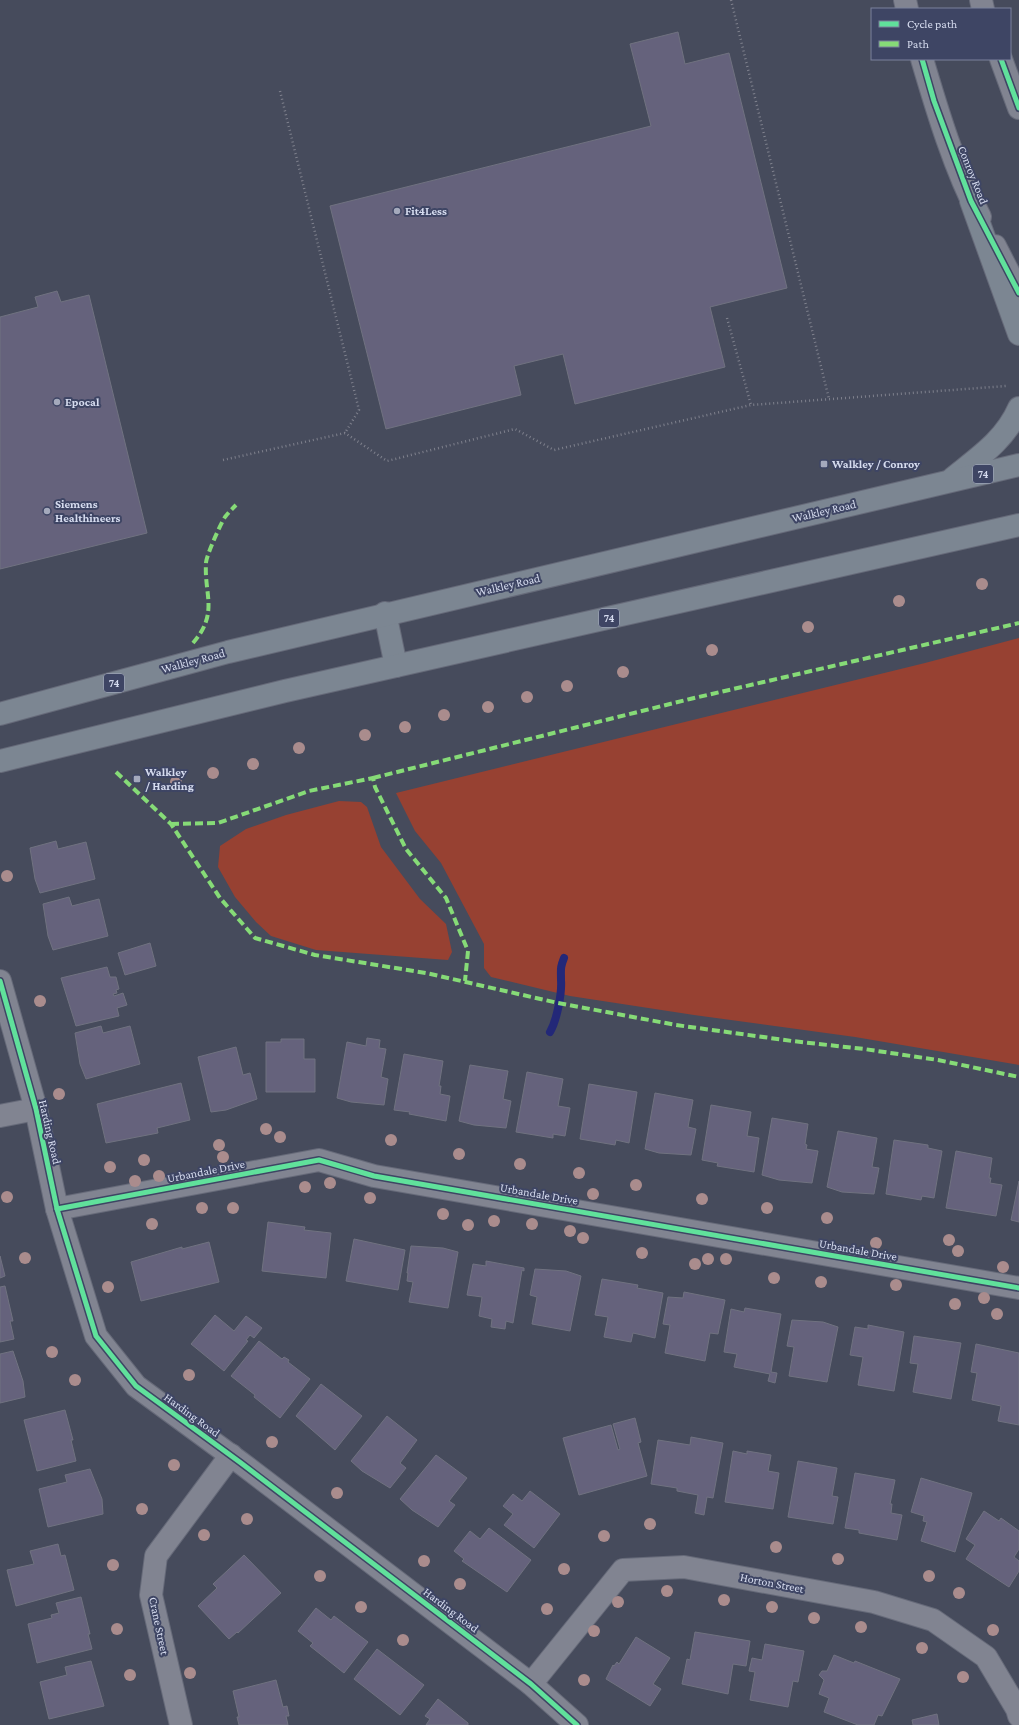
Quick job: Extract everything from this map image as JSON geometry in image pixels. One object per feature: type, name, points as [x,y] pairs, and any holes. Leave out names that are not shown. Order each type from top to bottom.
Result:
[{"type":"main road","points":[[971,201],[1019,334]]},
{"type":"main road","points":[[948,482],[992,448],[1006,433],[1019,408]]},
{"type":"main road","name":"Walkley Road","points":[[0,714],[228,652],[385,613],[1019,465]]},
{"type":"main road","name":"74","points":[[0,761],[278,693],[1019,525]]},
{"type":"main road","points":[[385,613],[396,666]]},
{"type":"street","name":"Conroy Road","points":[[922,60],[934,101],[971,201],[1019,293]]},
{"type":"street","points":[[1001,60],[1019,108]]},
{"type":"street","name":"Harding Road","points":[[0,981],[36,1109],[57,1209],[96,1336],[136,1386],[231,1455],[531,1684],[577,1725]]},
{"type":"street","points":[[0,1116],[36,1109]]},
{"type":"street","name":"Urbandale Drive","points":[[57,1209],[319,1160],[374,1176],[1019,1288]]},
{"type":"street","name":"Crane Street","points":[[181,1725],[151,1595],[156,1556],[231,1455]]},
{"type":"street","name":"Horton Street","points":[[531,1684],[623,1570],[684,1567],[874,1602],[933,1620],[986,1657],[1017,1709],[1019,1716]]},
{"type":"path","points":[[730,0],[829,398]]},
{"type":"path","points":[[224,460],[345,433],[359,410],[280,91]]},
{"type":"path","points":[[727,318],[751,405]]},
{"type":"path","points":[[345,433],[387,461],[515,429],[554,450],[751,405],[1006,386]]},
{"type":"shaded area","points":[[1019,638],[1019,1065],[855,1037],[570,996],[491,977],[484,968],[484,944],[441,863],[415,831],[396,793],[925,663]]},
{"type":"shaded area","points":[[339,801],[361,802],[367,807],[381,847],[420,899],[446,924],[452,952],[448,960],[316,950],[271,936],[256,922],[235,897],[218,867],[220,846],[246,829],[286,815]]},
{"type":"building","points":[[678,32],[685,64],[729,53],[787,288],[710,307],[725,367],[575,404],[563,354],[514,366],[521,395],[386,429],[330,206],[651,126],[630,44]]},
{"type":"building","name":"Epocal","points":[[57,291],[61,302],[89,295],[147,533],[0,569],[0,317],[38,307],[35,297]]},
{"type":"building","points":[[56,841],[58,849],[86,842],[95,879],[40,893],[35,879],[30,848]]},
{"type":"building","points":[[69,897],[72,906],[99,899],[108,936],[53,950],[48,936],[43,904]]},
{"type":"building","points":[[150,943],[156,966],[125,975],[118,953]]},
{"type":"building","points":[[107,967],[110,977],[116,977],[119,989],[116,990],[117,993],[113,994],[114,996],[123,993],[127,1005],[117,1008],[119,1016],[76,1026],[61,978]]},
{"type":"building","points":[[101,1026],[103,1033],[130,1026],[140,1064],[86,1079],[80,1064],[75,1033]]},
{"type":"building","points":[[367,1038],[380,1040],[379,1048],[386,1049],[381,1077],[388,1079],[384,1105],[351,1102],[337,1098],[347,1042],[366,1046]]},
{"type":"building","points":[[281,1039],[304,1039],[304,1059],[315,1059],[315,1092],[266,1092],[266,1042],[281,1042]]},
{"type":"building","points":[[236,1047],[243,1075],[250,1073],[257,1099],[226,1110],[211,1112],[198,1057]]},
{"type":"building","points":[[404,1054],[443,1061],[439,1086],[441,1086],[440,1094],[450,1096],[446,1121],[409,1114],[410,1112],[394,1110]]},
{"type":"building","points":[[470,1065],[508,1071],[503,1099],[511,1101],[506,1128],[474,1125],[459,1121]]},
{"type":"building","points":[[527,1072],[563,1079],[558,1106],[570,1108],[565,1136],[553,1134],[553,1138],[516,1132]]},
{"type":"building","points":[[181,1083],[190,1120],[157,1128],[158,1133],[106,1143],[97,1104]]},
{"type":"building","points":[[589,1084],[637,1092],[629,1143],[616,1140],[615,1145],[580,1139]]},
{"type":"building","points":[[655,1093],[693,1100],[688,1127],[696,1129],[691,1155],[659,1153],[645,1149]]},
{"type":"building","points":[[711,1105],[751,1112],[747,1136],[759,1138],[754,1172],[717,1166],[718,1163],[702,1160]]},
{"type":"building","points":[[772,1118],[808,1124],[805,1144],[807,1145],[806,1149],[818,1151],[812,1183],[779,1180],[762,1175]]},
{"type":"building","points":[[838,1131],[877,1138],[872,1167],[879,1168],[874,1194],[842,1192],[827,1187]]},
{"type":"building","points":[[894,1140],[928,1145],[928,1148],[942,1151],[934,1198],[922,1196],[921,1200],[886,1194]]},
{"type":"building","points":[[956,1151],[992,1158],[989,1178],[991,1178],[990,1183],[1002,1185],[996,1216],[946,1208]]},
{"type":"building","points":[[1019,1181],[1019,1222],[1011,1220]]},
{"type":"building","points":[[268,1222],[305,1227],[304,1230],[331,1233],[326,1278],[262,1271]]},
{"type":"building","points":[[354,1239],[405,1250],[398,1290],[346,1281]]},
{"type":"building","points":[[209,1242],[219,1282],[141,1301],[131,1262],[182,1247],[182,1249]]},
{"type":"building","points":[[411,1246],[443,1248],[458,1252],[448,1308],[409,1302],[413,1282],[407,1281]]},
{"type":"building","points":[[0,1256],[5,1276],[0,1278]]},
{"type":"building","points":[[486,1261],[524,1268],[524,1271],[522,1270],[513,1323],[506,1321],[505,1329],[491,1327],[492,1319],[479,1316],[482,1297],[467,1295],[473,1264],[486,1266]]},
{"type":"building","points":[[535,1269],[566,1271],[581,1276],[570,1331],[532,1324],[537,1297],[530,1295]]},
{"type":"building","points":[[602,1279],[638,1285],[637,1288],[663,1293],[655,1338],[633,1333],[631,1342],[604,1337],[608,1317],[595,1315]]},
{"type":"building","points":[[5,1286],[13,1321],[10,1321],[14,1339],[0,1342],[0,1287]]},
{"type":"building","points":[[684,1292],[725,1300],[718,1334],[710,1333],[705,1361],[665,1353],[670,1325],[663,1324],[668,1297],[683,1298]]},
{"type":"building","points":[[745,1308],[781,1314],[771,1372],[777,1373],[775,1383],[768,1381],[770,1374],[734,1367],[737,1354],[724,1352],[731,1309],[744,1312]]},
{"type":"building","points":[[215,1315],[234,1331],[246,1316],[262,1328],[254,1338],[250,1335],[246,1340],[248,1341],[224,1371],[191,1344]]},
{"type":"building","points":[[792,1320],[823,1322],[838,1327],[827,1382],[789,1376],[794,1347],[787,1346]]},
{"type":"building","points":[[868,1325],[904,1332],[894,1391],[858,1385],[863,1357],[850,1355],[855,1327],[868,1329]]},
{"type":"building","points":[[914,1336],[961,1343],[951,1399],[913,1392],[918,1364],[910,1363]]},
{"type":"building","points":[[259,1341],[282,1359],[284,1357],[289,1360],[288,1362],[310,1379],[280,1418],[231,1376]]},
{"type":"building","points":[[976,1344],[1019,1353],[1019,1425],[998,1421],[1001,1406],[972,1400],[977,1373],[971,1372]]},
{"type":"building","points":[[13,1351],[23,1381],[25,1397],[0,1403],[0,1354]]},
{"type":"building","points":[[321,1384],[362,1416],[335,1450],[296,1416]]},
{"type":"building","points":[[65,1410],[73,1440],[71,1440],[76,1461],[37,1471],[24,1420]]},
{"type":"building","points":[[387,1416],[417,1440],[400,1463],[406,1468],[390,1488],[362,1471],[351,1461]]},
{"type":"building","points":[[635,1418],[641,1442],[638,1443],[647,1476],[579,1495],[563,1438],[611,1425],[618,1450],[620,1449],[613,1424]]},
{"type":"building","points":[[691,1437],[723,1443],[713,1498],[707,1497],[704,1515],[695,1513],[698,1495],[677,1491],[677,1488],[651,1484],[658,1440],[690,1445]]},
{"type":"building","points":[[733,1451],[747,1454],[747,1451],[771,1455],[768,1471],[779,1473],[773,1509],[725,1502]]},
{"type":"building","points":[[436,1455],[467,1478],[449,1501],[455,1505],[438,1527],[412,1510],[400,1499]]},
{"type":"building","points":[[798,1461],[837,1468],[832,1496],[838,1497],[833,1524],[788,1517]]},
{"type":"building","points":[[90,1469],[102,1499],[103,1514],[48,1527],[39,1489],[67,1482],[65,1475]]},
{"type":"building","points":[[855,1473],[895,1480],[890,1504],[892,1504],[891,1513],[902,1515],[897,1540],[859,1533],[859,1530],[845,1528]]},
{"type":"building","points":[[921,1478],[972,1493],[955,1552],[921,1541],[927,1522],[923,1521],[924,1516],[911,1512]]},
{"type":"building","points":[[530,1491],[560,1514],[534,1548],[504,1525],[513,1514],[503,1506],[513,1494],[522,1501]]},
{"type":"building","points":[[984,1511],[999,1521],[1001,1518],[1019,1531],[1019,1549],[1014,1557],[1019,1561],[1019,1571],[1009,1587],[966,1559],[975,1545],[966,1539]]},
{"type":"building","points":[[489,1528],[531,1560],[507,1592],[462,1561],[464,1559],[454,1551],[470,1531],[480,1539]]},
{"type":"building","points":[[58,1544],[61,1556],[65,1555],[74,1590],[16,1606],[7,1570],[34,1564],[30,1551]]},
{"type":"building","points":[[244,1555],[281,1593],[238,1633],[237,1632],[229,1639],[198,1606],[217,1588],[213,1584]]},
{"type":"building","points":[[81,1597],[92,1649],[37,1663],[28,1624],[52,1618],[51,1615],[59,1613],[56,1603]]},
{"type":"building","points":[[316,1608],[331,1620],[334,1616],[368,1642],[344,1673],[310,1646],[313,1643],[298,1631]]},
{"type":"building","points":[[695,1632],[750,1641],[746,1666],[733,1664],[728,1694],[682,1684],[687,1659],[690,1660]]},
{"type":"building","points":[[636,1637],[670,1658],[653,1684],[661,1689],[650,1706],[606,1679],[613,1665],[614,1666],[617,1662],[619,1664]]},
{"type":"building","points":[[765,1644],[804,1651],[798,1682],[793,1681],[788,1707],[750,1700],[755,1672],[749,1671],[752,1658],[762,1660]]},
{"type":"building","points":[[377,1649],[424,1685],[400,1715],[354,1679]]},
{"type":"building","points":[[834,1655],[854,1663],[855,1661],[900,1679],[882,1716],[878,1715],[874,1725],[858,1725],[824,1712],[829,1698],[819,1694],[824,1680],[819,1675],[822,1671],[827,1671]]},
{"type":"building","points":[[91,1661],[104,1706],[49,1719],[40,1682],[67,1675],[65,1667]]},
{"type":"building","points":[[276,1680],[283,1707],[287,1706],[289,1716],[286,1716],[288,1725],[239,1725],[237,1717],[239,1717],[233,1691]]},
{"type":"building","points":[[438,1699],[468,1723],[468,1725],[426,1725],[430,1719],[425,1716]]},
{"type":"building","points":[[937,1714],[939,1725],[913,1725],[912,1720]]},
{"type":"waterway","points":[[550,1032],[555,1021],[561,992],[561,969],[564,958]]},
{"type":"marked path","points":[[193,643],[201,632],[206,622],[208,613],[206,574],[208,554],[223,520],[236,505]]},
{"type":"marked path","points":[[373,778],[690,699],[1019,623]]},
{"type":"marked path","points":[[116,772],[171,824],[220,898],[255,938],[315,955],[426,973],[558,1003],[676,1025],[938,1060],[1019,1077]]},
{"type":"marked path","points":[[171,824],[218,823],[309,791],[373,778],[375,787],[406,849],[446,898],[468,951],[465,981]]},
{"type":"cycle path","points":[[922,60],[934,101],[971,201],[1019,293]]},
{"type":"cycle path","points":[[1001,60],[1019,108]]},
{"type":"cycle path","points":[[0,981],[36,1109],[57,1209],[96,1336],[136,1386],[241,1463],[531,1684],[577,1725]]},
{"type":"cycle path","points":[[57,1209],[319,1160],[374,1176],[1019,1288]]},
{"type":"place","name":"Fit4Less","points":[[397,211]]},
{"type":"place","name":"Epocal","points":[[57,402]]},
{"type":"place","name":"Walkley / Conroy","points":[[824,464]]},
{"type":"place","name":"Siemens Healthineers","points":[[47,511]]},
{"type":"place","name":"Walkley / Harding","points":[[137,779]]}]
